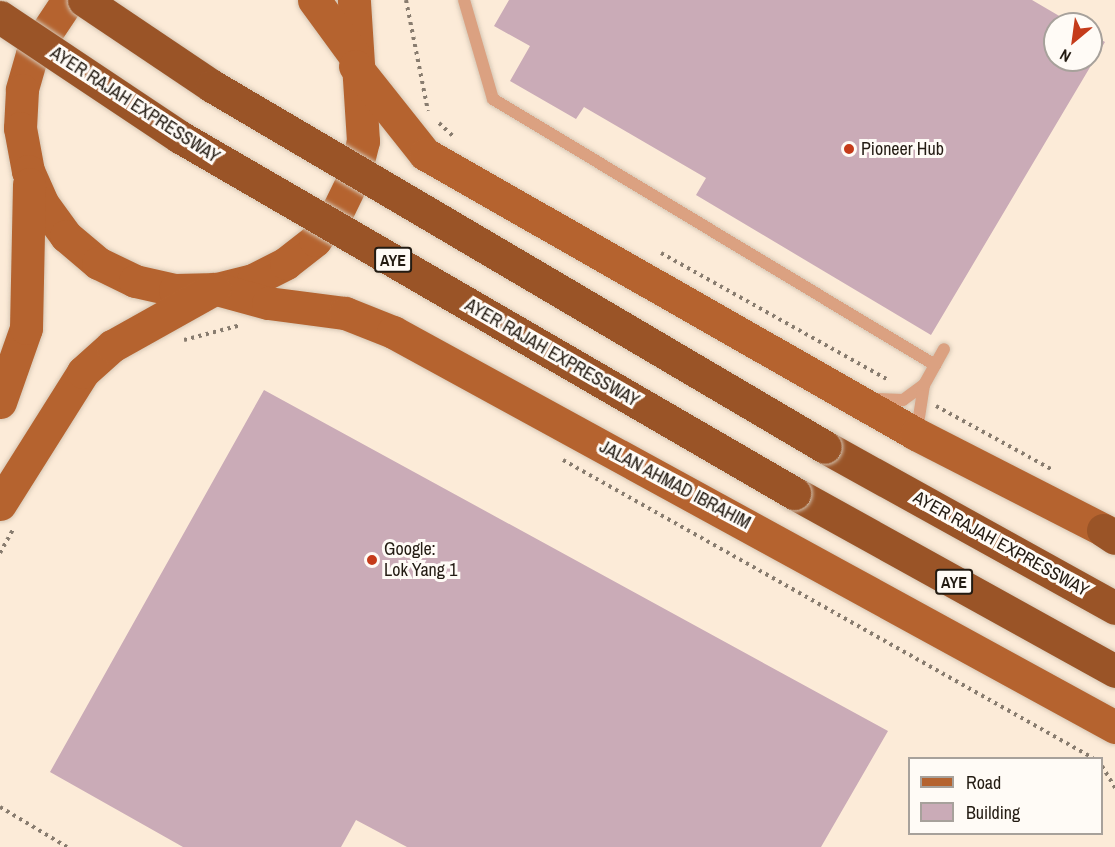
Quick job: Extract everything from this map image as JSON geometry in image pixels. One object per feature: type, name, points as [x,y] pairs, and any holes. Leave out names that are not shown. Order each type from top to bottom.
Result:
[{"type":"highway","name":"AYER RAJAH EXPRESSWAY","points":[[84,0],[212,86],[825,447],[1115,608]]},
{"type":"highway","name":"AYER RAJAH EXPRESSWAY","points":[[0,17],[180,137],[794,493],[1115,671]]},
{"type":"main road","points":[[0,402],[26,328],[32,226],[27,166],[20,128],[22,90],[32,54],[68,0]]},
{"type":"main road","points":[[314,0],[355,61],[424,154],[916,435],[1111,535]]},
{"type":"main road","points":[[0,123],[27,166],[42,203],[66,236],[98,263],[135,281],[175,290],[216,289],[253,280],[286,263],[315,240],[338,210],[354,177],[363,141],[363,103],[355,61],[354,0]]},
{"type":"main road","points":[[8,515],[82,372],[112,346],[216,289]]},
{"type":"main road","name":"JALAN AHMAD IBRAHIM","points":[[216,289],[268,303],[345,313],[393,332],[1115,727]]},
{"type":"lane","points":[[464,0],[493,99],[935,365]]},
{"type":"lane","points":[[916,435],[917,396],[944,349]]},
{"type":"lane","points":[[821,380],[851,386],[889,402],[917,396]]},
{"type":"path","points":[[406,0],[429,114],[458,140]]},
{"type":"path","points":[[656,251],[1054,471]]},
{"type":"path","points":[[174,342],[250,323]]},
{"type":"path","points":[[556,456],[1089,757]]},
{"type":"path","points":[[0,553],[8,515]]},
{"type":"path","points":[[1103,769],[1115,788]]},
{"type":"path","points":[[0,807],[67,847]]},
{"type":"building","name":"Pioneer Hub","points":[[509,0],[1032,0],[1052,12],[1043,12],[1043,72],[1087,72],[931,335],[696,195],[706,178],[584,107],[576,119],[510,81],[530,46],[494,26]]},
{"type":"building","name":"Google: Lok Yang 1","points":[[264,390],[888,731],[821,847],[407,847],[356,820],[341,847],[183,847],[50,772]]},
{"type":"place","name":"Pioneer Hub","points":[[849,149]]},
{"type":"place","name":"Google: Lok Yang 1","points":[[372,560]]}]
